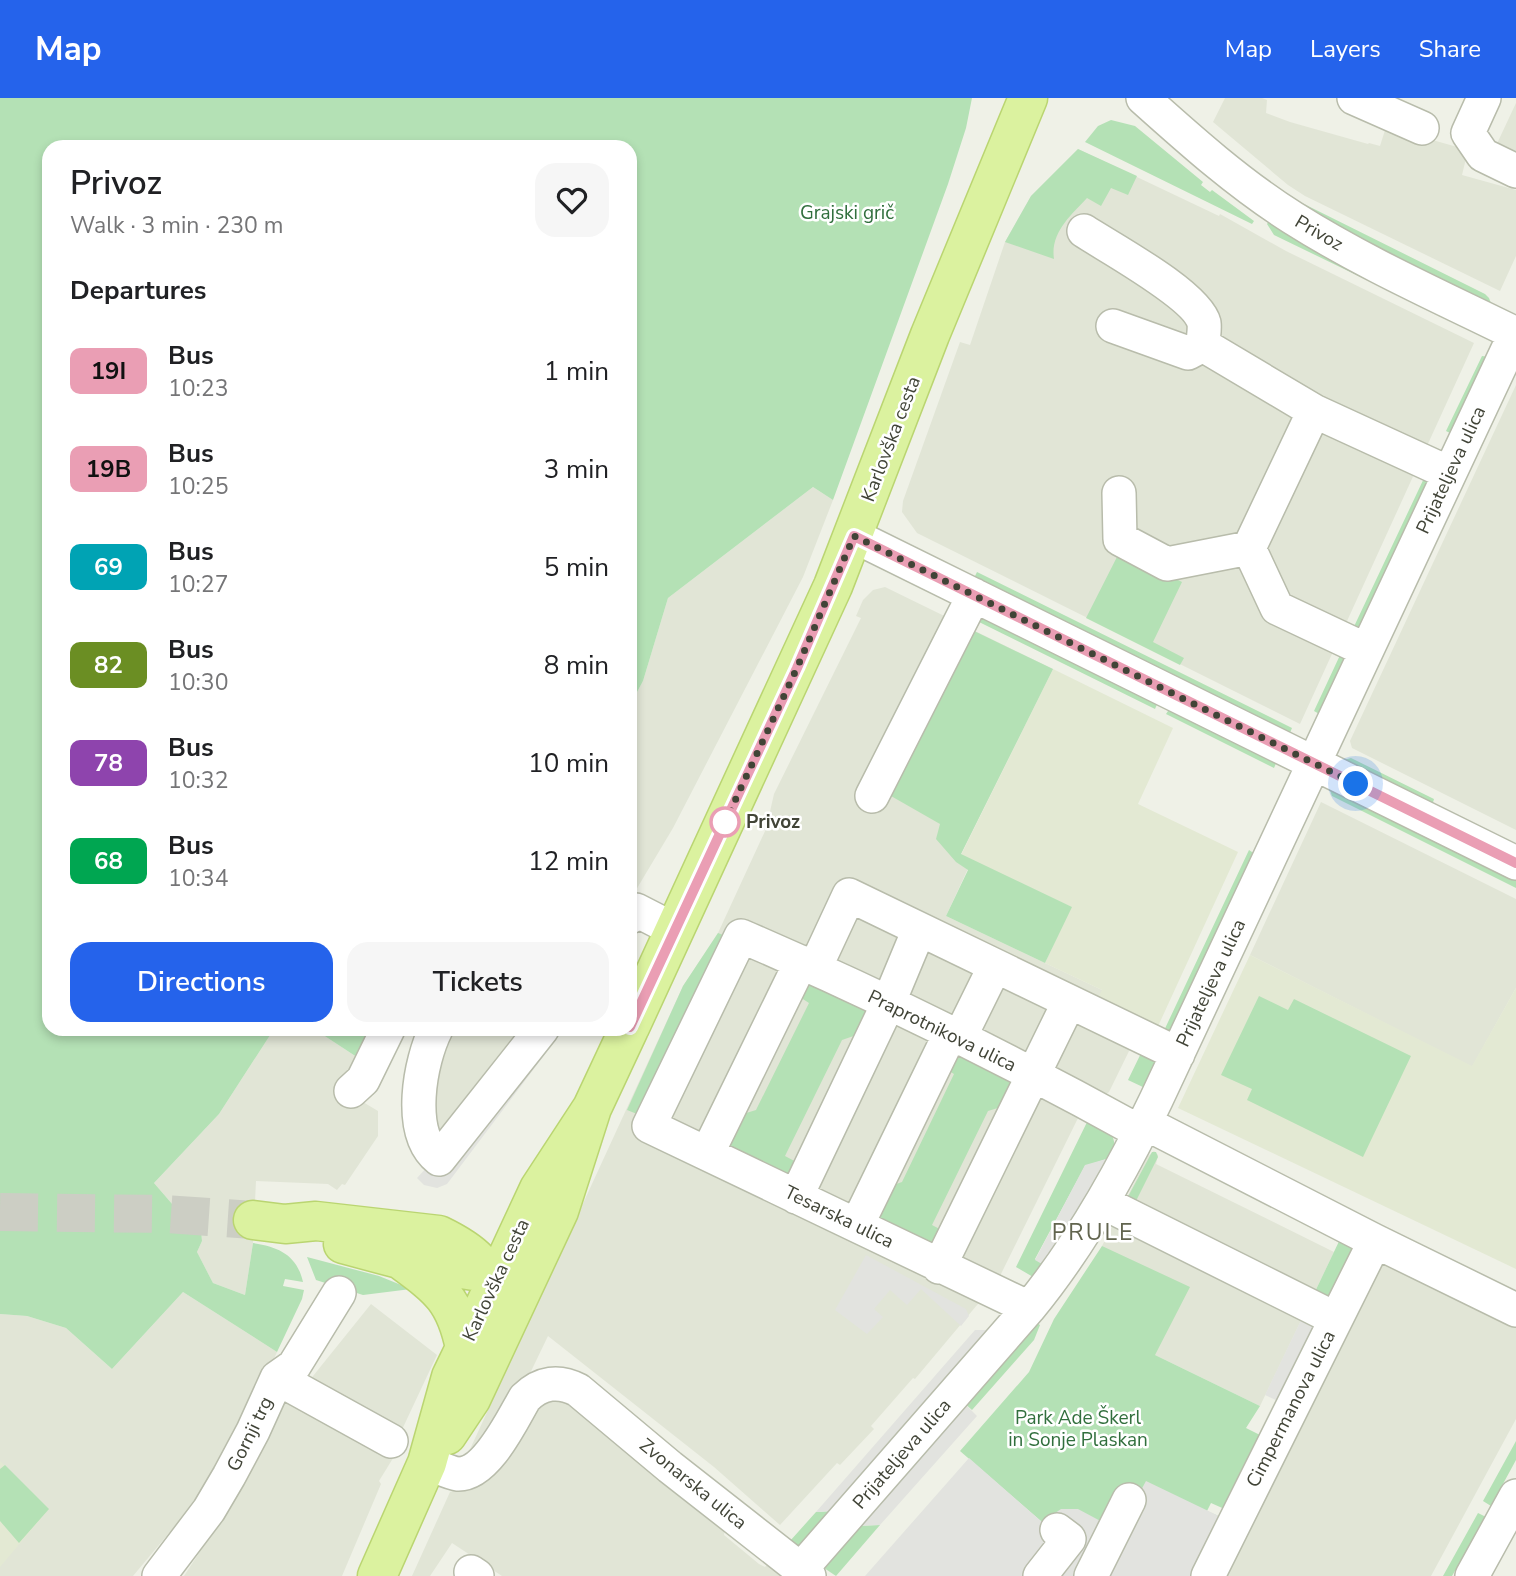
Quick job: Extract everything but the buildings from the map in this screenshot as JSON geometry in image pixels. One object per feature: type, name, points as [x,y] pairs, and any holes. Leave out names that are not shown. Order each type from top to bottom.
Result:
[{"type":"main road","name":"Karlovška cesta","points":[[637,1013],[797,668],[854,536],[930,335],[1028,98]]},
{"type":"main road","name":"Karlovška cesta","points":[[482,1344],[505,1271],[559,1211],[592,1108],[626,1036]]},
{"type":"main road","name":"Karlovška cesta","points":[[377,1576],[427,1464],[471,1399],[482,1344],[505,1271],[526,1217],[539,1189],[592,1108]]},
{"type":"main road","points":[[505,1271],[399,1259],[314,1237],[269,1222],[316,1221],[439,1235],[488,1230],[526,1217]]},
{"type":"main road","points":[[439,1235],[505,1271]]},
{"type":"main road","points":[[399,1259],[438,1288],[450,1304],[461,1328],[482,1344]]},
{"type":"street","name":"Privoz","points":[[1143,98],[1231,174],[1292,218],[1353,253],[1516,333]]},
{"type":"street","points":[[1354,98],[1422,128]]},
{"type":"street","points":[[1484,98],[1468,134],[1483,155],[1516,171]]},
{"type":"street","points":[[1084,231],[1172,287],[1193,304],[1204,322],[1203,345]]},
{"type":"street","points":[[1113,326],[1188,353],[1203,345]]},
{"type":"street","name":"Prijateljeva ulica","points":[[805,1573],[1062,1267],[1102,1202],[1143,1128],[1516,333]]},
{"type":"street","points":[[1203,345],[1314,411],[1449,473]]},
{"type":"street","points":[[1249,548],[1314,411]]},
{"type":"street","points":[[1119,492],[1120,539],[1167,564],[1249,548]]},
{"type":"street","points":[[854,536],[1516,863]]},
{"type":"street","points":[[1249,548],[1277,608],[1366,650]]},
{"type":"street","points":[[872,796],[974,594]]},
{"type":"street","points":[[708,1152],[808,965],[849,895],[1178,1054]]},
{"type":"street","points":[[637,910],[676,930]]},
{"type":"street","name":"Praprotnikova ulica","points":[[649,1126],[741,936],[808,965],[1516,1310]]},
{"type":"street","points":[[796,1197],[888,1004],[913,944]]},
{"type":"street","points":[[857,1225],[954,1036],[995,966]]},
{"type":"street","points":[[939,1267],[1069,1002]]},
{"type":"street","points":[[351,1091],[363,1080],[385,1036]]},
{"type":"street","points":[[433,1036],[426,1051],[419,1100],[424,1138],[429,1150],[439,1159],[536,1036]]},
{"type":"street","name":"Tesarska ulica","points":[[649,1126],[1029,1308]]},
{"type":"street","points":[[1102,1202],[1336,1319]]},
{"type":"street","name":"Cimpermanova ulica","points":[[1208,1576],[1375,1241]]},
{"type":"street","name":"Gornji trg","points":[[159,1576],[209,1510],[229,1476],[277,1378],[294,1366],[340,1293]]},
{"type":"street","points":[[277,1378],[391,1441]]},
{"type":"street","name":"Zvonarska ulica","points":[[427,1464],[459,1474],[470,1470],[490,1455],[533,1390],[559,1384],[578,1390],[670,1467],[805,1573]]},
{"type":"street","points":[[1472,1576],[1516,1496]]},
{"type":"street","points":[[1091,1576],[1129,1500]]},
{"type":"street","points":[[1040,1576],[1069,1539],[1057,1530]]},
{"type":"shaded area","points":[[1225,98],[1262,98],[1267,100],[1266,113],[1368,144],[1380,146],[1386,127],[1468,150],[1462,175],[1516,190],[1516,256],[1500,291],[1305,196],[1288,185],[1213,122]]},
{"type":"shaded area","points":[[1516,103],[1516,160],[1494,150]]},
{"type":"shaded area","points":[[1078,149],[1219,216],[1220,214],[1286,251],[1474,343],[1300,724],[917,533],[902,512],[903,501],[960,342],[970,345],[1005,242],[1031,196]]},
{"type":"shaded area","points":[[1516,385],[1516,830],[1352,748],[1350,741]]},
{"type":"shaded area","points":[[813,487],[833,500],[803,577],[673,828],[637,888],[637,692],[643,681],[668,598]]},
{"type":"shaded area","points":[[885,587],[1053,669],[961,854],[972,860],[946,916],[1102,990],[1131,1047],[1109,1092],[1081,1112],[998,1280],[915,1379],[913,1378],[871,1426],[874,1429],[840,1465],[837,1463],[780,1525],[714,1467],[548,1336],[522,1390],[466,1458],[683,986],[718,933],[766,829],[774,794],[861,618],[856,616],[863,600],[873,590]]},
{"type":"shaded area","points":[[1053,669],[1173,728],[1138,804],[1238,852],[1154,1035],[1094,1006],[1102,990],[1045,963],[1071,907],[961,855]]},
{"type":"shaded area","points":[[1321,802],[1516,899],[1516,988],[1472,1067],[1250,955]]},
{"type":"shaded area","points":[[1250,955],[1472,1066],[1516,988],[1516,1269],[1178,1108]]},
{"type":"shaded area","points":[[269,1036],[325,1036],[366,1063],[358,1099],[378,1111],[378,1136],[345,1185],[342,1184],[337,1190],[328,1184],[256,1181],[253,1243],[245,1295],[213,1283],[197,1252],[202,1241],[201,1230],[179,1212],[154,1183],[219,1114]]},
{"type":"shaded area","points":[[444,1036],[522,1036],[440,1140],[430,1126]]},
{"type":"shaded area","points":[[546,1036],[559,1036],[447,1184],[437,1188],[424,1185],[417,1178]]},
{"type":"shaded area","points":[[1154,1151],[1158,1155],[1156,1164],[1334,1252],[1260,1406],[1155,1355],[1102,1246],[1148,1156]]},
{"type":"shaded area","points":[[1113,1157],[1049,1268],[1035,1260],[1085,1165]]},
{"type":"shaded area","points":[[866,1255],[966,1309],[969,1316],[961,1326],[921,1289],[907,1305],[890,1290],[874,1309],[883,1317],[867,1334],[835,1310]]},
{"type":"shaded area","points":[[1382,1260],[1516,1325],[1516,1419],[1431,1576],[1227,1576]]},
{"type":"shaded area","points":[[183,1292],[277,1352],[251,1410],[195,1502],[133,1576],[0,1576],[0,1314],[27,1316],[66,1328],[112,1369]]},
{"type":"shaded area","points":[[371,1304],[437,1355],[399,1436],[309,1381]]},
{"type":"shaded area","points":[[1304,1314],[1320,1322],[1282,1403],[1265,1395]]},
{"type":"shaded area","points":[[975,1330],[1001,1330],[833,1511],[816,1512]]},
{"type":"shaded area","points":[[283,1393],[395,1455],[379,1481],[381,1484],[342,1576],[184,1576],[222,1518]]},
{"type":"shaded area","points":[[564,1398],[725,1526],[724,1535],[759,1564],[765,1567],[772,1559],[793,1576],[502,1576],[452,1543],[430,1576],[412,1576],[450,1492],[464,1487],[528,1406]]},
{"type":"shaded area","points":[[963,1402],[977,1416],[880,1525],[853,1526]]},
{"type":"shaded area","points":[[969,1458],[1042,1522],[1061,1509],[1078,1509],[1108,1525],[1140,1492],[1146,1481],[1225,1519],[1197,1576],[865,1576]]},
{"type":"shaded area","points":[[0,1461],[49,1509],[0,1567]]},
{"type":"green space","name":"Grajski grič","points":[[0,98],[972,98],[966,128],[948,184],[833,500],[813,487],[668,598],[643,681],[637,692],[637,140],[42,140],[42,1036],[269,1036],[219,1114],[154,1183],[179,1212],[201,1230],[202,1241],[197,1252],[213,1283],[245,1295],[253,1243],[286,1254],[296,1265],[303,1282],[285,1279],[283,1286],[304,1290],[277,1352],[183,1292],[112,1369],[66,1328],[27,1316],[0,1314]]},
{"type":"green space","points":[[1111,120],[1135,126],[1203,182],[1201,185],[1254,221],[1252,224],[1085,142],[1098,126]]},
{"type":"green space","points":[[1078,149],[1137,176],[1128,195],[1111,188],[1101,206],[1087,198],[1058,233],[1054,259],[1005,242],[1031,196]]},
{"type":"green space","points":[[1302,203],[1485,294],[1492,306],[1382,253]]},
{"type":"green space","points":[[1269,221],[1478,334],[1274,235],[1267,224]]},
{"type":"green space","points":[[1482,356],[1489,357],[1452,434],[1446,431]]},
{"type":"green space","points":[[1426,474],[1432,476],[1356,638],[1350,635]]},
{"type":"green space","points":[[1120,551],[1182,582],[1153,642],[1184,658],[1180,665],[1086,618]]},
{"type":"green space","points":[[977,572],[1292,728],[1289,735],[974,578]]},
{"type":"green space","points":[[974,615],[997,623],[1158,702],[1155,709],[977,621]]},
{"type":"green space","points":[[972,630],[1053,669],[961,854],[1072,907],[1045,963],[946,916],[968,870],[956,862],[936,839],[940,824],[884,792]]},
{"type":"green space","points":[[1341,653],[1348,656],[1321,715],[1314,711]]},
{"type":"green space","points":[[1170,708],[1277,761],[1274,768],[1166,714]]},
{"type":"green space","points":[[1351,758],[1434,799],[1432,806],[1344,760]]},
{"type":"green space","points":[[1330,790],[1516,879],[1516,888],[1332,796]]},
{"type":"green space","points":[[1249,850],[1255,854],[1168,1040],[1161,1037]]},
{"type":"green space","points":[[718,933],[731,938],[642,1116],[627,1110],[683,986]]},
{"type":"green space","points":[[802,970],[867,1008],[868,1031],[842,1040],[785,1156],[800,1164],[791,1184],[729,1151],[730,1118],[756,1110],[809,1003],[792,992]]},
{"type":"green space","points":[[1259,996],[1288,1010],[1294,999],[1411,1056],[1363,1157],[1247,1100],[1252,1089],[1221,1075]]},
{"type":"green space","points":[[325,1036],[379,1036],[366,1063]]},
{"type":"green space","points":[[949,1041],[1011,1077],[1014,1103],[988,1111],[932,1225],[949,1234],[934,1247],[874,1222],[876,1191],[902,1182],[954,1074],[938,1064]]},
{"type":"green space","points":[[1145,1045],[1161,1053],[1145,1088],[1128,1080]]},
{"type":"green space","points":[[1090,1116],[1113,1137],[1113,1157],[1085,1166],[1035,1259],[1049,1268],[1040,1281],[1016,1267]]},
{"type":"green space","points":[[1152,1152],[1156,1152],[1158,1157],[1131,1211],[1123,1206]]},
{"type":"green space","points":[[1343,1233],[1354,1249],[1328,1307],[1311,1300]]},
{"type":"green space","name":"Park Ade Škerl in Sonje Plaskan","points":[[1102,1246],[1190,1287],[1155,1355],[1260,1406],[1246,1428],[1264,1437],[1229,1511],[1211,1503],[1207,1511],[1225,1519],[1141,1493],[1096,1551],[1042,1522],[960,1451],[1029,1372],[1054,1319]]},
{"type":"green space","points":[[307,1257],[379,1276],[411,1289],[363,1295],[316,1280]]},
{"type":"green space","points":[[1034,1321],[1040,1325],[1034,1340],[972,1410],[963,1402]]},
{"type":"green space","points":[[1516,1441],[1516,1460],[1491,1506],[1483,1501]]},
{"type":"green space","points":[[5,1465],[49,1509],[19,1543],[0,1521],[0,1469]]},
{"type":"green space","points":[[833,1511],[800,1550],[790,1541],[816,1512]]},
{"type":"green space","points":[[1478,1513],[1486,1517],[1452,1576],[1443,1576]]},
{"type":"green space","points":[[880,1525],[836,1576],[824,1568],[824,1563],[853,1526]]},
{"type":"tunnel","points":[[0,1212],[165,1214],[253,1220]]},
{"type":"bus line","name":"19I","points":[[637,1012],[797,668],[854,536],[1516,863]]},
{"type":"place","name":"Privoz","points":[[725,822]]},
{"type":"district","name":"PRULE","points":[[1093,1232]]},
{"type":"route","points":[[725,822],[797,668],[854,536],[1356,784]]}]
